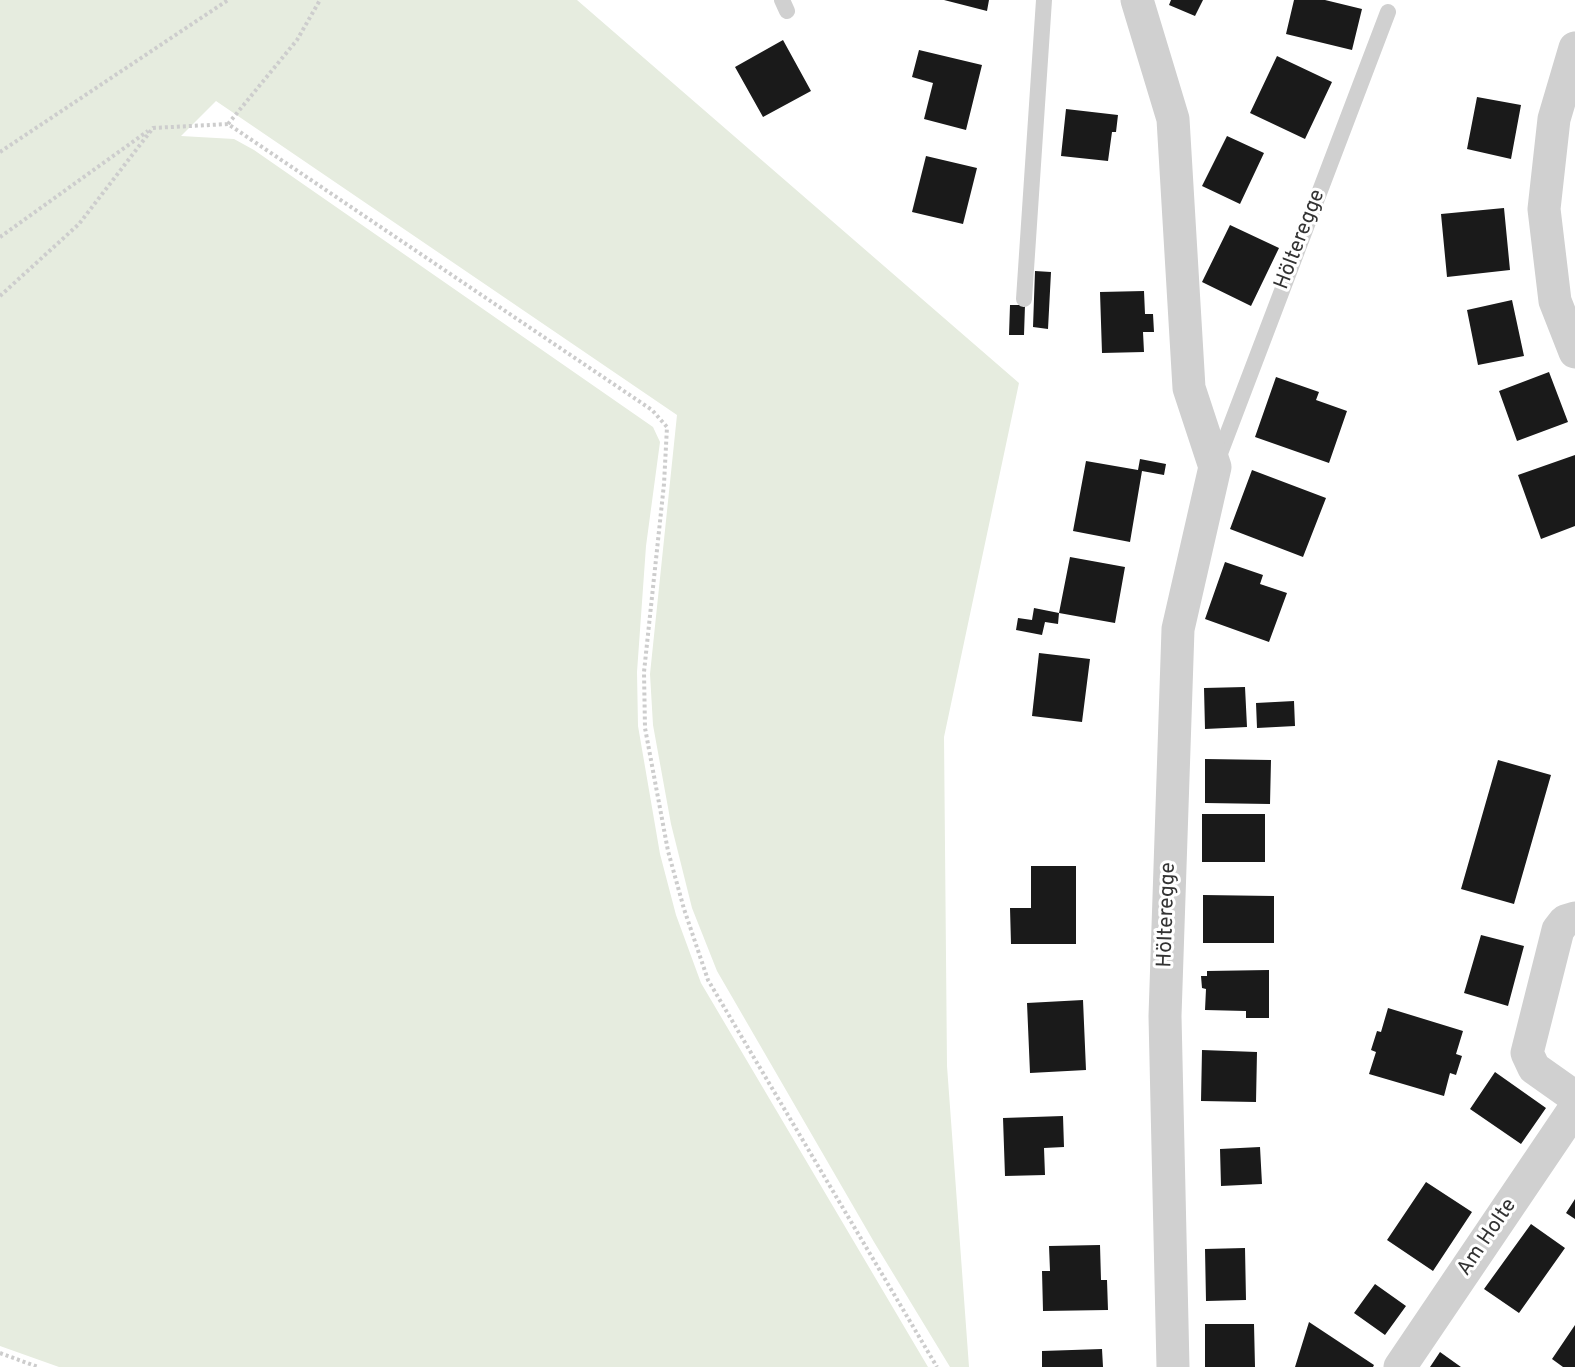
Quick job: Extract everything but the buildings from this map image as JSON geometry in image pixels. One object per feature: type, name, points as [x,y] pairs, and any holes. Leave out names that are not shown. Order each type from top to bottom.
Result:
[{"type":"street","points":[[1137,0],[1173,119],[1189,388],[1215,467]]},
{"type":"street","points":[[1575,48],[1554,119],[1544,209],[1555,301],[1575,352]]},
{"type":"street","name":"Hölteregge","points":[[1173,1367],[1165,1016],[1178,629],[1215,467]]},
{"type":"street","points":[[1575,918],[1565,921],[1558,930],[1527,1053],[1534,1068],[1575,1097]]},
{"type":"street","name":"Am Holte","points":[[1400,1367],[1575,1108]]},
{"type":"lane","points":[[1024,299],[1044,0]]},
{"type":"lane","name":"Hölteregge","points":[[1215,467],[1388,12]]},
{"type":"path","points":[[0,152],[228,0]]},
{"type":"path","points":[[228,124],[297,40],[320,0]]},
{"type":"path","points":[[0,237],[153,128],[228,124],[652,410],[667,428],[663,495],[644,672],[645,728],[668,851],[684,909],[708,980],[937,1367]]},
{"type":"path","points":[[0,296],[79,224],[153,128]]},
{"type":"path","points":[[0,1353],[38,1367]]},
{"type":"shaded area","points":[[0,0],[577,0],[1019,383],[944,737],[947,1066],[969,1367],[950,1367],[874,1242],[717,971],[692,908],[671,824],[653,725],[650,674],[677,415],[216,101],[181,136],[234,139],[254,150],[653,427],[660,442],[646,546],[637,672],[638,726],[660,854],[676,915],[701,983],[928,1367],[59,1367],[0,1346]]}]
